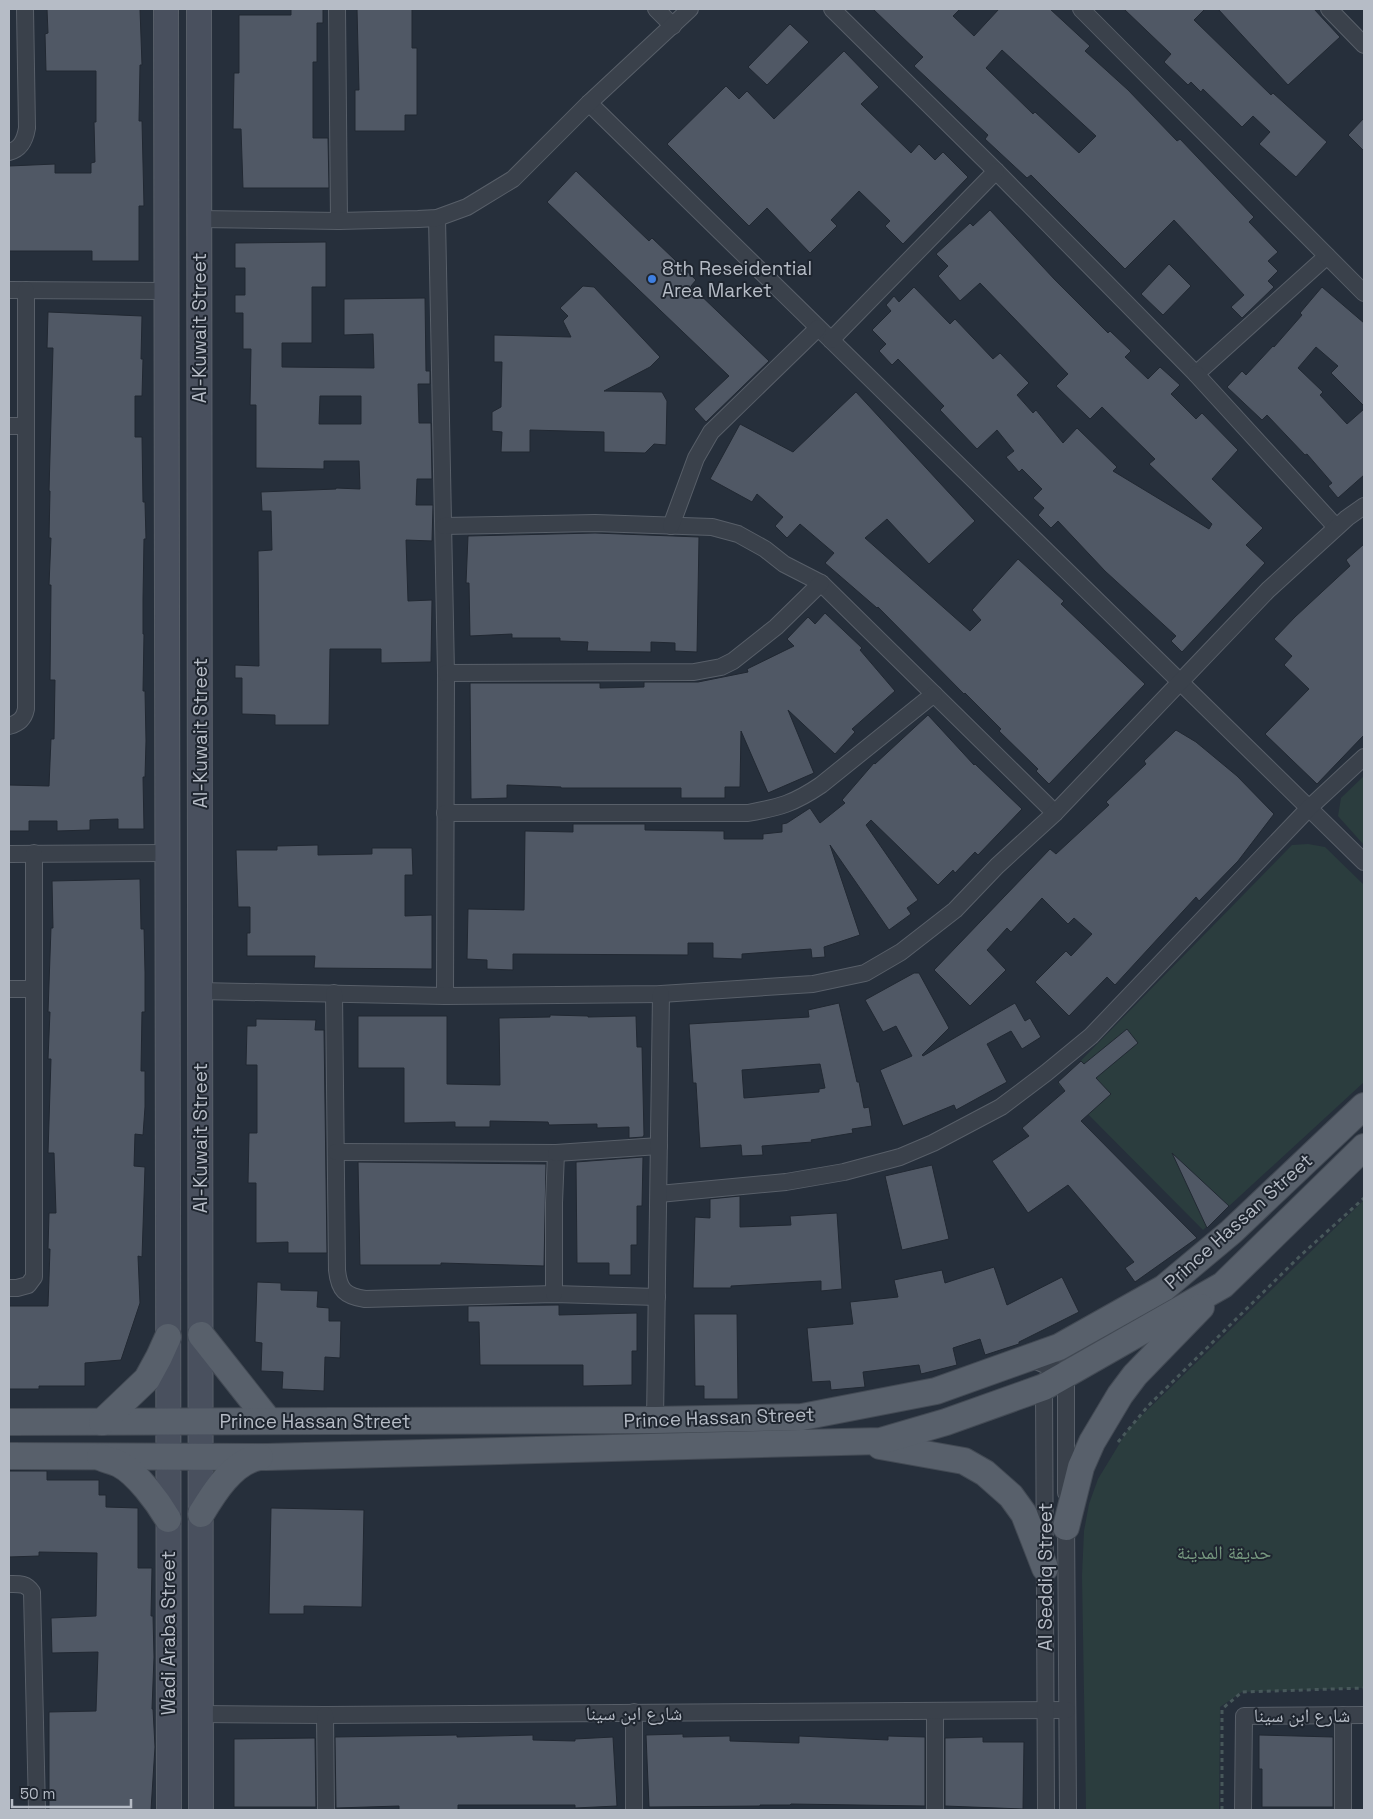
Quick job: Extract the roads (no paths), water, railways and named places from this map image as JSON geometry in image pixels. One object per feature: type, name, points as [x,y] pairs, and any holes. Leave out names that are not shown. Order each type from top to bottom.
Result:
[{"type":"main road","name":"Al-Kuwait Street","points":[[166,9],[168,1456]]},
{"type":"main road","name":"Al-Kuwait Street","points":[[198,9],[201,1457]]},
{"type":"main road","points":[[167,612],[199,608]]},
{"type":"main road","name":"Prince Hassan Street","points":[[9,1422],[656,1420],[802,1417],[1050,1367],[1164,1288],[1231,1232],[1364,1106]]},
{"type":"main road","name":"Prince Hassan Street","points":[[9,1456],[267,1457],[864,1443],[881,1441],[909,1434],[1223,1285],[1364,1147]]},
{"type":"main road","points":[[1066,1527],[1081,1467],[1092,1442],[1120,1395],[1135,1375],[1223,1285]]},
{"type":"main road","points":[[201,1335],[268,1421]]},
{"type":"main road","points":[[102,1422],[147,1378],[160,1357],[168,1337]]},
{"type":"main road","points":[[864,1443],[964,1461],[985,1473],[1011,1496],[1024,1514],[1045,1568]]},
{"type":"main road","points":[[97,1456],[120,1464],[128,1471],[151,1493],[168,1519]]},
{"type":"main road","name":"Wadi Araba Street","points":[[168,1456],[169,1810]]},
{"type":"main road","name":"Wadi Araba Street","points":[[201,1457],[201,1810]]},
{"type":"main road","points":[[201,1514],[217,1488],[230,1474],[253,1458],[267,1457]]},
{"type":"street","points":[[9,152],[20,147],[25,139],[27,128],[25,9]]},
{"type":"street","points":[[337,9],[339,220]]},
{"type":"street","points":[[656,9],[672,26]]},
{"type":"street","points":[[199,219],[339,220],[437,218],[467,207],[513,179],[589,103],[690,9]]},
{"type":"street","points":[[832,9],[996,171],[1196,374],[1336,527]]},
{"type":"street","points":[[1081,9],[1364,293]]},
{"type":"street","points":[[1329,9],[1364,45]]},
{"type":"street","points":[[589,103],[1364,862]]},
{"type":"street","points":[[831,340],[996,171]]},
{"type":"street","points":[[437,218],[446,673],[445,996]]},
{"type":"street","points":[[1196,374],[1327,256]]},
{"type":"street","points":[[9,290],[166,290]]},
{"type":"street","points":[[9,726],[19,722],[24,716],[26,708],[26,290]]},
{"type":"street","points":[[671,526],[696,458],[711,432],[818,328]]},
{"type":"street","points":[[9,426],[26,426]]},
{"type":"street","points":[[200,991],[445,996],[661,994],[813,984],[865,973],[901,952],[955,910],[997,866],[1054,813],[1268,590],[1336,527],[1364,506]]},
{"type":"street","points":[[444,526],[595,522],[712,527],[738,534],[765,549],[784,564],[821,583],[1054,813]]},
{"type":"street","points":[[446,673],[694,672],[721,667],[733,662],[776,627],[821,583]]},
{"type":"street","points":[[445,813],[748,813],[783,806],[803,798],[821,785],[934,694]]},
{"type":"street","points":[[659,1194],[786,1182],[844,1172],[900,1157],[933,1143],[1002,1107],[1091,1036],[1309,808],[1364,757]]},
{"type":"street","points":[[9,854],[167,853]]},
{"type":"street","points":[[9,1288],[28,1286],[34,1276],[34,854]]},
{"type":"street","points":[[9,989],[34,989]]},
{"type":"street","points":[[334,993],[337,1270],[338,1282],[344,1292],[352,1297],[365,1299],[554,1294],[657,1296]]},
{"type":"street","points":[[656,1420],[661,994]]},
{"type":"street","points":[[336,1152],[556,1152],[659,1146]]},
{"type":"street","points":[[554,1294],[556,1152]]},
{"type":"street","name":"Al Seddiq Street","points":[[1050,1367],[1066,1527],[1068,1810]]},
{"type":"street","name":"Al Seddiq Street","points":[[1046,1810],[1045,1568],[1050,1367]]},
{"type":"street","points":[[9,1584],[28,1586],[32,1592],[37,1810]]},
{"type":"street","name":"شارع ابن سينا","points":[[201,1714],[325,1715],[1067,1710]]},
{"type":"street","points":[[935,1711],[935,1810]]},
{"type":"street","points":[[634,1712],[634,1810]]},
{"type":"street","points":[[325,1715],[326,1810]]},
{"type":"street","points":[[1343,1810],[1344,1715]]},
{"type":"street","name":"شارع ابن سينا","points":[[1243,1810],[1244,1716],[1364,1715]]},
{"type":"place","name":"8th Reseidential Area Market","points":[[652,279]]},
{"type":"park label","name":"حديقة المدينة","points":[[1224,1552]]}]
